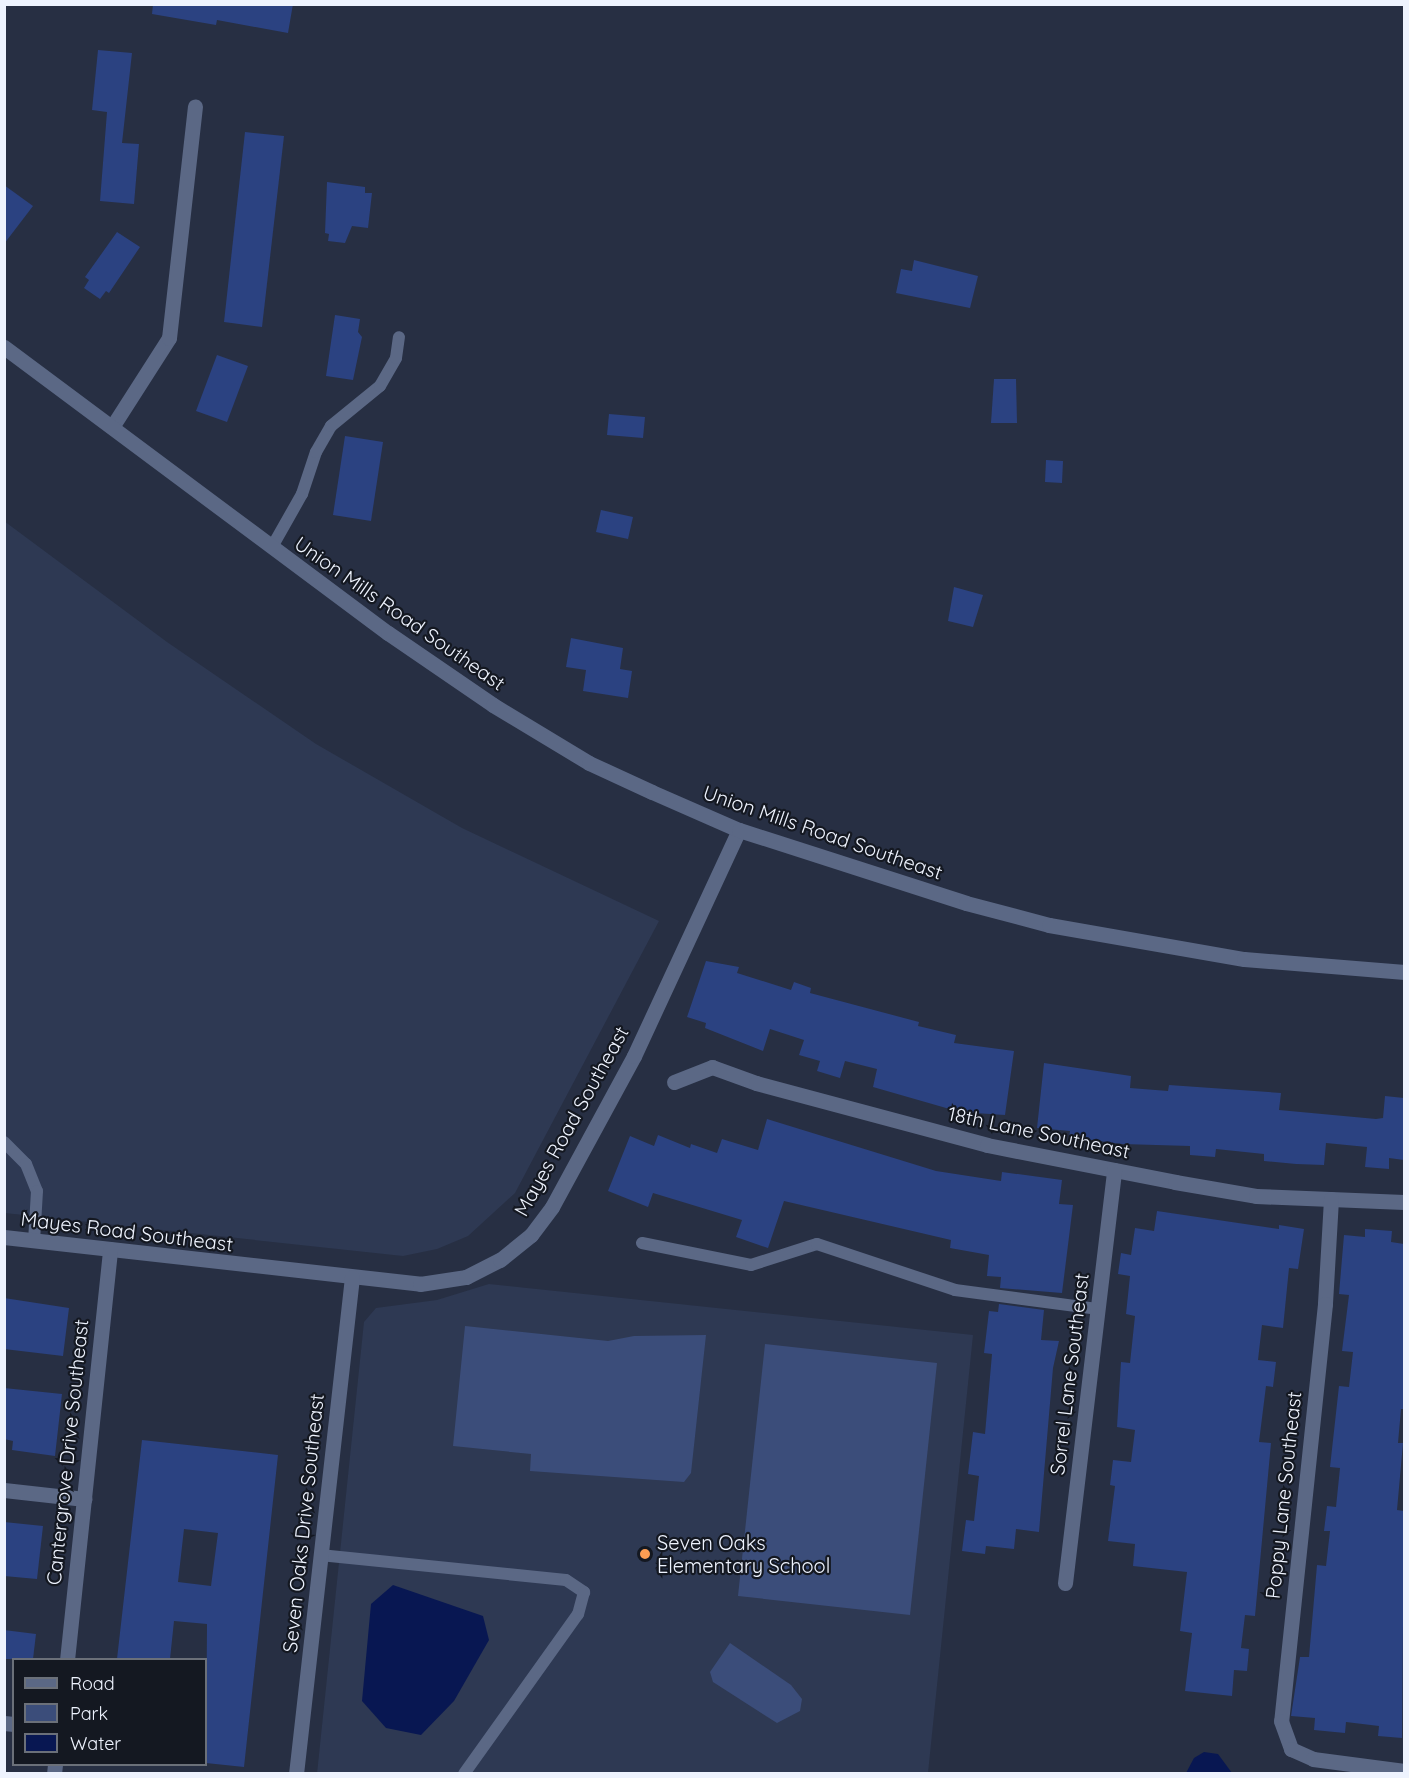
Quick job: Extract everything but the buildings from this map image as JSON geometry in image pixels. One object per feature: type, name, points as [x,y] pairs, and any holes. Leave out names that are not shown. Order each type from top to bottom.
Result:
[{"type":"street","points":[[112,427],[169,338],[195,106]]},
{"type":"street","name":"Union Mills Road Southeast","points":[[4,347],[272,547],[493,705],[589,764],[739,830],[966,903],[1049,925],[1244,959],[1404,972]]},
{"type":"street","name":"Mayes Road Southeast","points":[[4,1238],[420,1284],[466,1276],[500,1260],[531,1234],[552,1207],[634,1056],[739,830]]},
{"type":"street","name":"18th Lane Southeast","points":[[674,1082],[712,1066],[756,1083],[987,1145],[1114,1170],[1256,1196],[1404,1202]]},
{"type":"street","name":"Sorrel Lane Southeast","points":[[1065,1583],[1114,1170]]},
{"type":"street","name":"Poppy Lane Southeast","points":[[1331,1199],[1325,1304],[1281,1722],[1291,1749],[1313,1759],[1404,1771]]},
{"type":"street","name":"Cantergrove Drive Southeast","points":[[66,1658],[110,1249]]},
{"type":"street","name":"Seven Oaks Drive Southeast","points":[[296,1773],[352,1277]]},
{"type":"street","points":[[4,1490],[84,1499]]},
{"type":"lane","points":[[272,547],[302,494],[316,452],[331,426],[380,386],[396,358],[399,337]]},
{"type":"lane","points":[[4,1142],[26,1164],[37,1191],[34,1241]]},
{"type":"lane","points":[[642,1243],[751,1265],[817,1244],[955,1290],[1098,1309]]},
{"type":"lane","points":[[320,1556],[566,1580],[584,1592],[578,1614],[464,1773]]},
{"type":"shaded area","points":[[4,521],[167,642],[316,744],[462,828],[659,921],[515,1193],[468,1236],[437,1249],[403,1256],[5,1213]]},
{"type":"shaded area","name":"Seven Oaks Elementary School","points":[[489,1284],[973,1335],[928,1773],[317,1774],[364,1322],[376,1308],[437,1300]]},
{"type":"green space","points":[[465,1326],[608,1341],[634,1336],[706,1335],[691,1473],[684,1482],[530,1471],[531,1454],[453,1446]]},
{"type":"green space","points":[[765,1344],[937,1363],[910,1615],[738,1596]]},
{"type":"green space","points":[[730,1643],[791,1685],[802,1699],[800,1711],[777,1723],[713,1682],[710,1672]]},
{"type":"water","points":[[393,1585],[483,1616],[489,1640],[454,1701],[421,1735],[386,1728],[362,1701],[371,1604]]},
{"type":"water","points":[[1204,1752],[1218,1754],[1232,1773],[1186,1773],[1194,1758]]},
{"type":"place","name":"Seven Oaks Elementary School","points":[[645,1554]]}]
